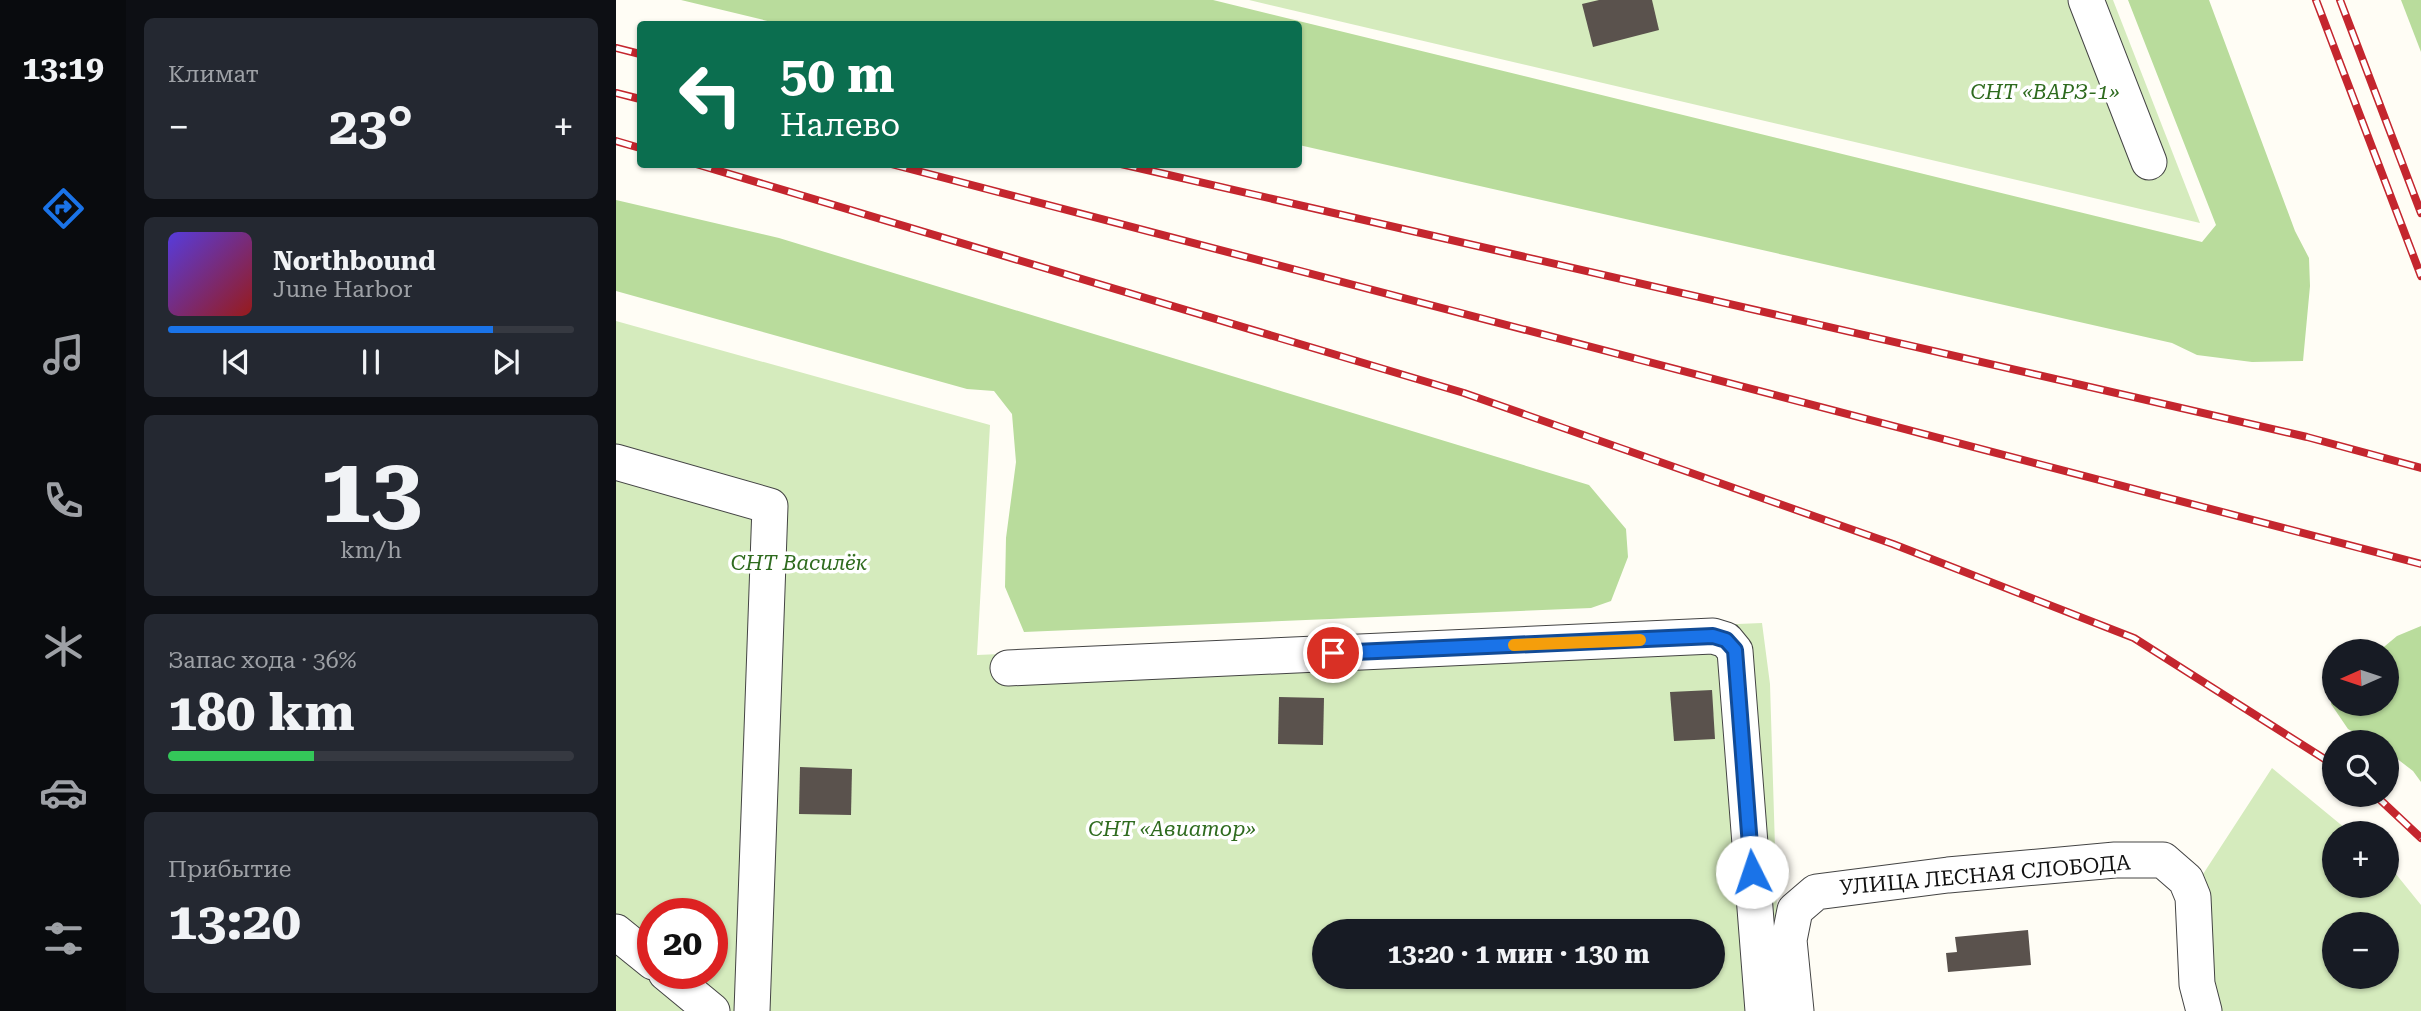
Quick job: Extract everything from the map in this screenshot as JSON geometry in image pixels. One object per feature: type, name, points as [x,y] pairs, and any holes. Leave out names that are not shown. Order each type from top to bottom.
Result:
[{"type":"street","points":[[2086,0],[2148,162]]},
{"type":"street","points":[[616,462],[770,506],[752,1011]]},
{"type":"street","points":[[1008,668],[1713,636],[1726,640],[1735,650],[1763,1011]]},
{"type":"street","name":"УЛИЦА ЛЕСНАЯ СЛОБОДА","points":[[1796,1011],[1789,940],[1795,910],[1816,892],[1948,875],[2115,860],[2163,860],[2186,880],[2193,897],[2197,984],[2204,1011]]},
{"type":"street","points":[[616,932],[637,949]]},
{"type":"street","points":[[685,989],[712,1011]]},
{"type":"green space","points":[[681,0],[1213,0],[1299,21],[768,21]]},
{"type":"green space","name":"СНТ «ВАРЗ-1»","points":[[1249,0],[2113,0],[2200,223]]},
{"type":"green space","points":[[2128,0],[2209,0],[2295,231],[2309,258],[2310,286],[2303,361],[2252,362],[2197,355],[2172,343],[1302,146],[1302,22],[2202,242],[2216,225]]},
{"type":"green space","points":[[2401,0],[2421,0],[2421,52]]},
{"type":"green space","points":[[616,200],[779,238],[1589,485],[1626,529],[1628,557],[1611,601],[1591,608],[1024,632],[1005,587],[1006,538],[1016,462],[1012,414],[994,391],[967,389],[616,291]]},
{"type":"green space","points":[[616,321],[990,425],[977,655],[1762,623],[1770,684],[1780,1011],[616,1011]]},
{"type":"green space","points":[[2421,626],[2421,782],[2413,771],[2399,760],[2399,730],[2350,730],[2339,716],[2399,716],[2399,639],[2393,639]]},
{"type":"green space","points":[[2272,768],[2336,821],[2322,821],[2322,898],[2399,898],[2399,878],[2421,905],[2421,1011],[2213,1011],[2194,888]]},
{"type":"building","points":[[1599,0],[1652,0],[1659,30],[1593,47],[1582,4]]},
{"type":"building","points":[[1712,690],[1715,739],[1674,741],[1670,692]]},
{"type":"building","points":[[1279,697],[1324,698],[1323,745],[1278,744]]},
{"type":"building","points":[[800,767],[852,769],[851,815],[799,814]]},
{"type":"building","points":[[2028,930],[2031,965],[1948,972],[1946,953],[1957,952],[1955,937]]},
{"type":"railway","points":[[2316,0],[2421,276]]},
{"type":"railway","points":[[2340,0],[2421,213]]},
{"type":"railway","points":[[616,48],[637,53]]},
{"type":"railway","points":[[616,93],[637,98]]},
{"type":"railway","points":[[616,141],[637,147]]},
{"type":"railway","points":[[709,168],[1464,393],[1893,544],[2134,638],[2322,757]]},
{"type":"railway","points":[[906,168],[2421,564]]},
{"type":"railway","points":[[1138,168],[2307,437],[2421,468]]},
{"type":"railway","points":[[2388,807],[2421,838]]},
{"type":"slow traffic","points":[[1514,645],[1640,640]]},
{"type":"route","points":[[1333,653],[1713,636],[1726,640],[1735,650],[1752,872]]},
{"type":"park label","name":"СНТ Василёк","points":[[799,563]]},
{"type":"park label","name":"СНТ «Авиатор»","points":[[1172,829]]}]
